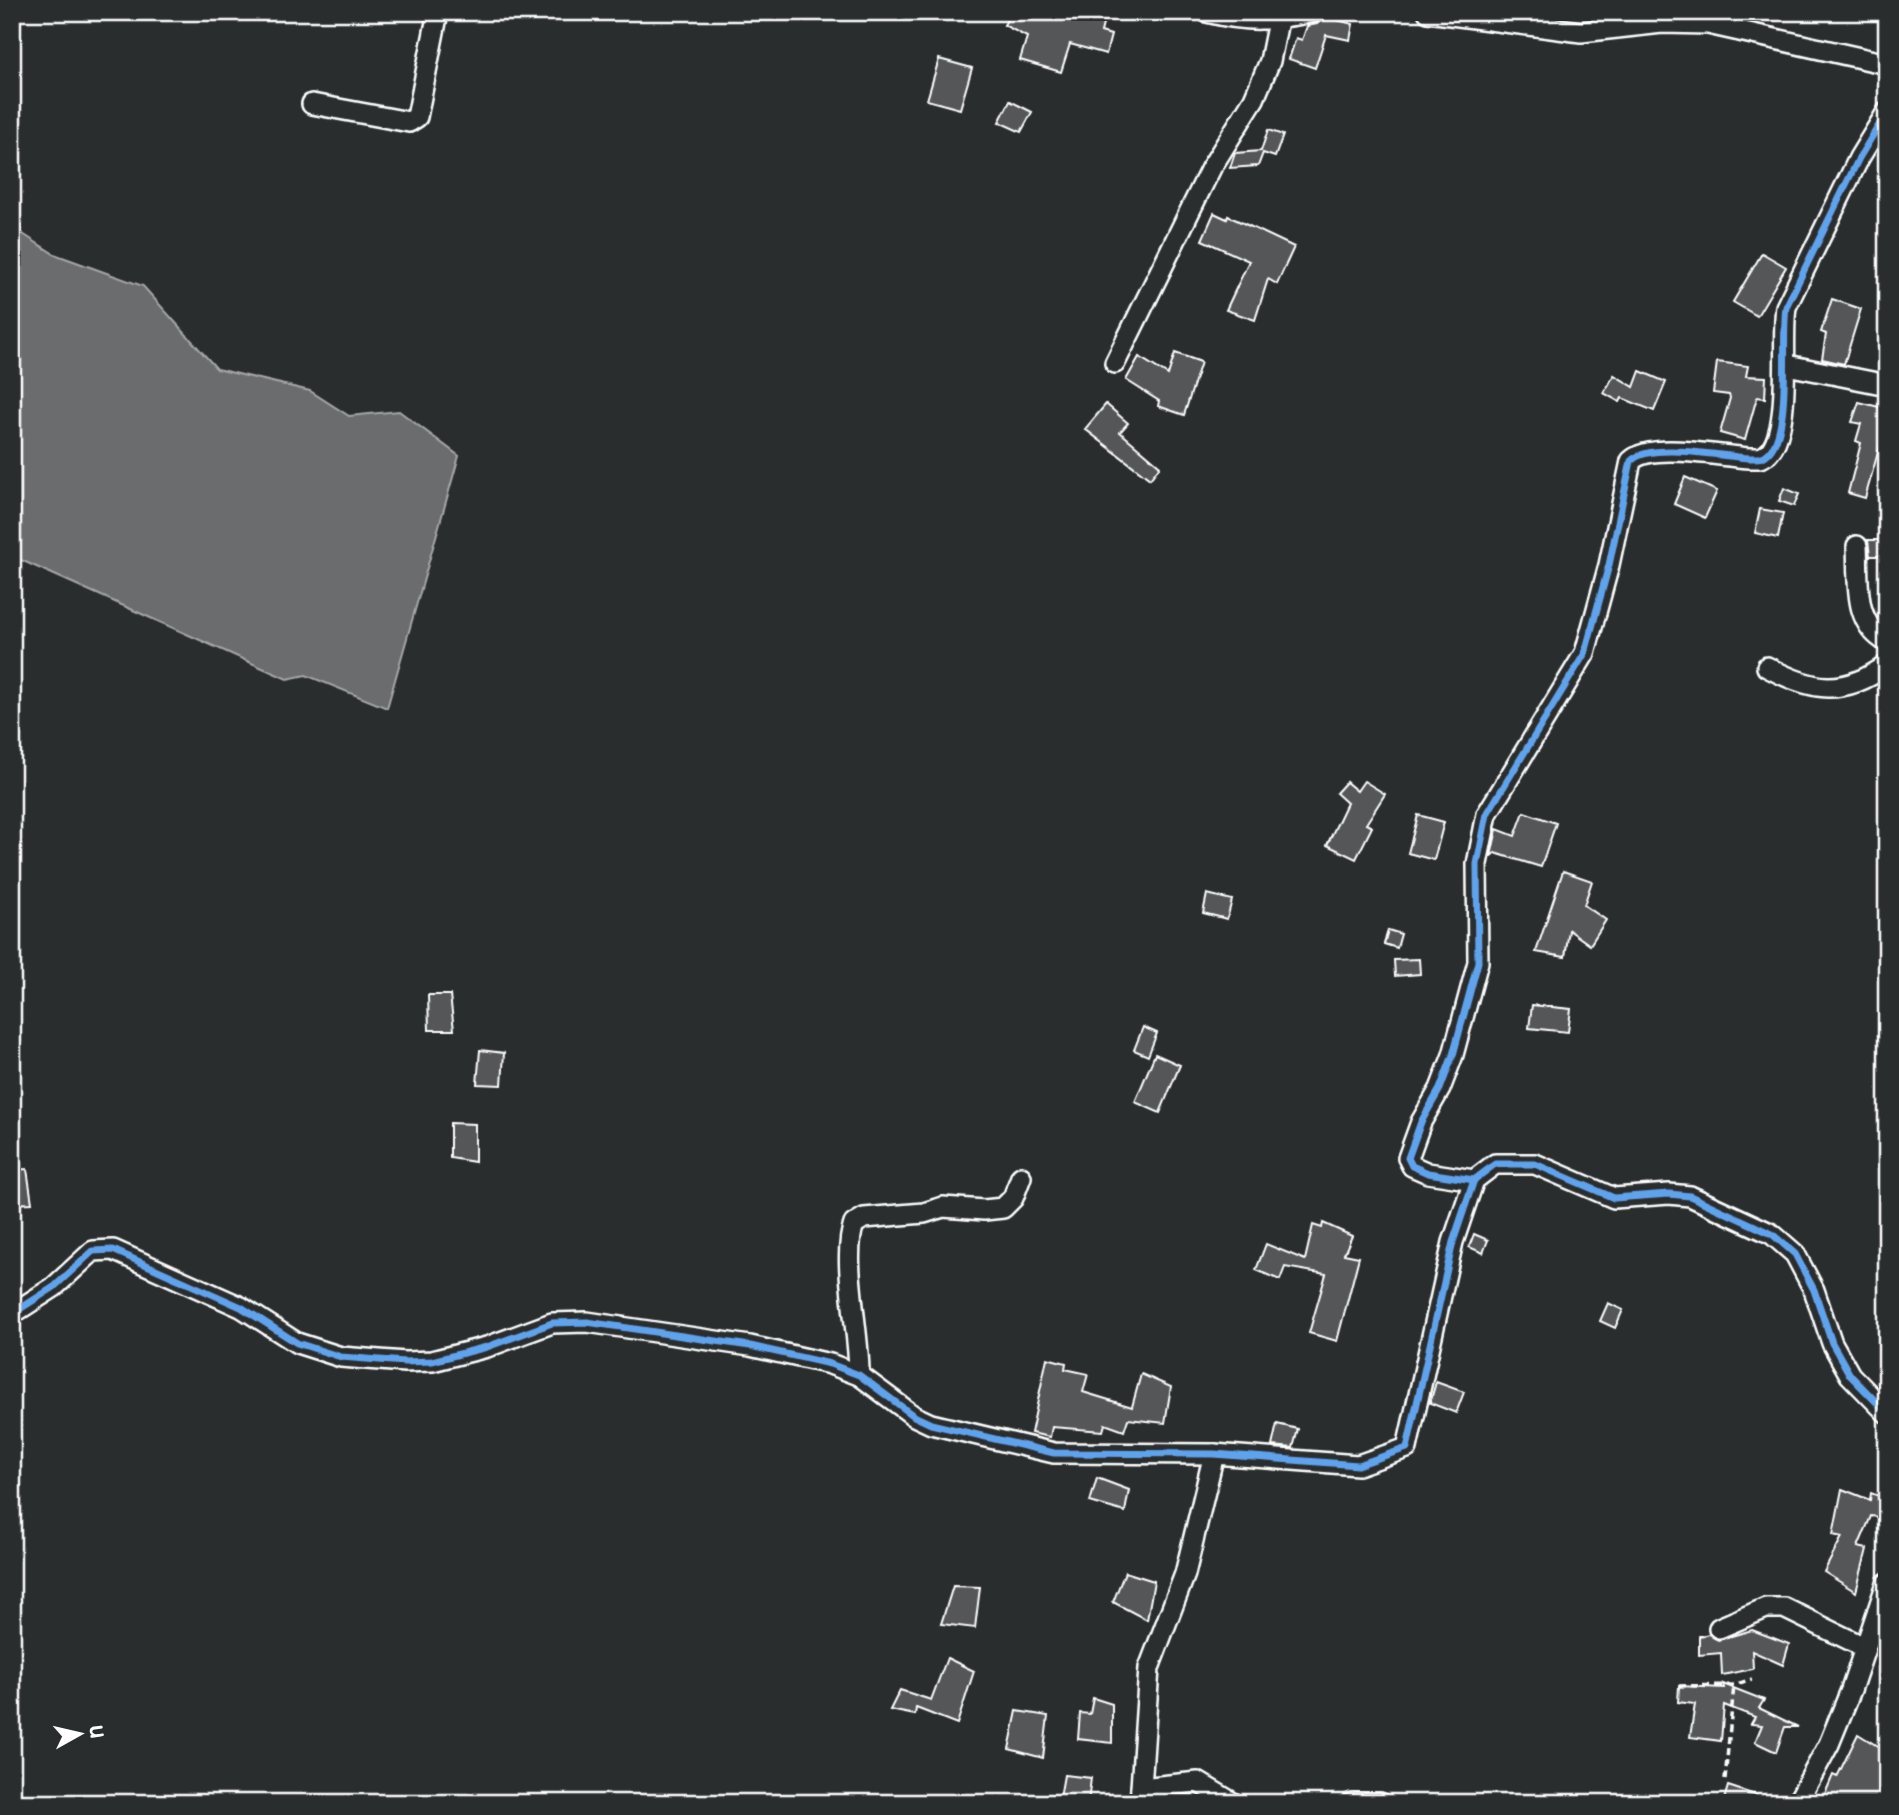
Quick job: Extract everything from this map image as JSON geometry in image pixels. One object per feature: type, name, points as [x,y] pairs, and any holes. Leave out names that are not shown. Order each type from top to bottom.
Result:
[{"type":"street","points":[[312,104],[409,122],[417,117],[439,12]]},
{"type":"street","points":[[1206,12],[1232,19],[1278,20],[1314,12]]},
{"type":"street","points":[[1429,12],[1581,32],[1684,17],[1887,64]]},
{"type":"street","points":[[1115,363],[1211,168],[1254,99],[1270,61],[1278,20]]},
{"type":"street","points":[[1474,1180],[1428,1173],[1412,1166],[1408,1158],[1420,1122],[1440,1089],[1453,1055],[1478,962],[1477,864],[1487,814],[1585,653],[1609,565],[1631,461],[1646,453],[1671,451],[1750,458],[1768,454],[1779,426],[1787,365],[1783,326],[1793,288],[1827,229],[1859,158],[1887,112]]},
{"type":"street","points":[[1787,365],[1887,385]]},
{"type":"street","points":[[1857,546],[1863,617],[1876,636],[1887,642]]},
{"type":"street","points":[[1767,667],[1793,681],[1831,688],[1859,681],[1887,665]]},
{"type":"street","points":[[12,1314],[54,1287],[93,1251],[113,1250],[241,1307],[297,1343],[341,1357],[405,1362],[432,1361],[569,1320],[750,1346],[830,1364],[859,1375],[914,1416],[931,1424],[1033,1450],[1066,1454],[1214,1454],[1358,1465],[1406,1448],[1453,1242],[1474,1180],[1495,1164],[1535,1164],[1614,1198],[1669,1194],[1690,1196],[1756,1224],[1786,1244],[1795,1254],[1814,1290],[1832,1343],[1850,1375],[1887,1413]]},
{"type":"street","points":[[859,1375],[860,1349],[851,1261],[854,1224],[864,1218],[924,1213],[943,1207],[984,1210],[1003,1208],[1013,1198],[1021,1177]]},
{"type":"street","points":[[1214,1454],[1185,1574],[1149,1668],[1140,1795],[1198,1782],[1233,1803]]},
{"type":"street","points":[[1797,1803],[1829,1744],[1851,1690],[1887,1583]]},
{"type":"street","points":[[1719,1628],[1766,1608],[1784,1608],[1864,1647]]},
{"type":"street","points":[[1352,1803],[1380,1803]]},
{"type":"path","points":[[1679,1686],[1734,1685],[1752,1679]]},
{"type":"path","points":[[1725,1780],[1734,1685]]},
{"type":"shaded area","points":[[12,227],[54,254],[143,286],[217,369],[310,391],[349,416],[399,411],[459,456],[387,708],[306,675],[287,679],[12,556]]},
{"type":"building","points":[[1011,12],[1106,12],[1101,32],[1111,35],[1106,54],[1070,44],[1061,72],[1020,60],[1027,37],[1004,25]]},
{"type":"building","points":[[1325,17],[1353,24],[1350,40],[1326,35],[1315,68],[1289,59],[1296,38],[1302,40],[1307,26],[1317,24]]},
{"type":"building","points":[[939,59],[972,68],[960,109],[927,100]]},
{"type":"building","points":[[1010,101],[1032,112],[1021,132],[999,122]]},
{"type":"building","points":[[1268,130],[1283,135],[1275,157],[1263,153],[1258,166],[1230,168],[1235,153],[1261,151]]},
{"type":"building","points":[[1214,213],[1227,219],[1228,216],[1294,247],[1277,284],[1268,279],[1255,320],[1226,310],[1249,261],[1202,240]]},
{"type":"building","points":[[1762,253],[1786,267],[1757,316],[1733,302]]},
{"type":"building","points":[[1832,299],[1861,309],[1844,364],[1822,359],[1826,334],[1821,332]]},
{"type":"building","points":[[1175,353],[1201,362],[1184,415],[1158,406],[1159,401],[1126,380],[1139,357],[1168,375]]},
{"type":"building","points":[[1717,362],[1748,366],[1746,376],[1766,377],[1765,398],[1757,397],[1745,440],[1720,433],[1730,398],[1729,395],[1713,393]]},
{"type":"building","points":[[1640,371],[1666,382],[1654,411],[1622,398],[1620,402],[1604,393],[1614,375],[1634,387]]},
{"type":"building","points":[[1859,402],[1887,409],[1887,421],[1865,498],[1848,493],[1861,443],[1856,441],[1861,424],[1852,422]]},
{"type":"building","points":[[1106,404],[1128,423],[1120,432],[1160,466],[1150,479],[1085,429]]},
{"type":"building","points":[[1685,477],[1717,491],[1705,518],[1674,504]]},
{"type":"building","points":[[1784,488],[1799,494],[1794,506],[1779,501]]},
{"type":"building","points":[[1760,509],[1783,513],[1778,538],[1755,533]]},
{"type":"building","points":[[1868,540],[1881,540],[1882,556],[1870,556]]},
{"type":"building","points":[[1364,781],[1385,794],[1366,824],[1372,827],[1356,859],[1327,845],[1347,803],[1336,793],[1346,782],[1357,791]]},
{"type":"building","points":[[1524,812],[1556,823],[1541,867],[1495,853],[1491,856],[1497,829],[1515,836]]},
{"type":"building","points":[[1418,815],[1444,822],[1434,860],[1408,853]]},
{"type":"building","points":[[1563,871],[1592,881],[1584,905],[1606,920],[1590,945],[1569,930],[1565,957],[1536,952]]},
{"type":"building","points":[[1207,894],[1232,900],[1227,919],[1203,913]]},
{"type":"building","points":[[1388,930],[1401,934],[1397,948],[1384,944]]},
{"type":"building","points":[[1419,959],[1420,974],[1395,976],[1394,960]]},
{"type":"building","points":[[428,995],[450,995],[454,1030],[429,1030]]},
{"type":"building","points":[[1532,1005],[1571,1009],[1568,1032],[1529,1028]]},
{"type":"building","points":[[1143,1027],[1157,1033],[1148,1056],[1134,1050]]},
{"type":"building","points":[[480,1050],[504,1053],[502,1085],[477,1084]]},
{"type":"building","points":[[1155,1054],[1180,1065],[1160,1113],[1135,1102]]},
{"type":"building","points":[[450,1123],[475,1124],[475,1162],[450,1158]]},
{"type":"building","points":[[27,1169],[32,1203],[12,1204],[12,1170]]},
{"type":"building","points":[[1323,1223],[1352,1236],[1344,1254],[1359,1257],[1337,1341],[1309,1333],[1326,1274],[1285,1267],[1280,1280],[1256,1270],[1266,1244],[1305,1260],[1313,1225],[1322,1228]]},
{"type":"building","points":[[1474,1234],[1488,1240],[1483,1253],[1469,1247]]},
{"type":"building","points":[[1608,1303],[1623,1310],[1615,1328],[1600,1321]]},
{"type":"building","points":[[1047,1358],[1066,1363],[1065,1369],[1088,1374],[1083,1392],[1132,1407],[1141,1374],[1171,1387],[1165,1423],[1128,1419],[1124,1431],[1105,1424],[1103,1431],[1052,1427],[1050,1437],[1031,1433]]},
{"type":"building","points":[[1436,1382],[1464,1392],[1456,1413],[1430,1403]]},
{"type":"building","points":[[1277,1424],[1298,1429],[1293,1448],[1272,1446]]},
{"type":"building","points":[[1097,1478],[1129,1490],[1125,1512],[1090,1502]]},
{"type":"building","points":[[1842,1489],[1870,1500],[1871,1493],[1887,1499],[1887,1518],[1871,1516],[1858,1547],[1867,1549],[1856,1592],[1824,1572],[1842,1537],[1833,1535]]},
{"type":"building","points":[[1125,1572],[1154,1581],[1147,1620],[1113,1602]]},
{"type":"building","points":[[953,1586],[980,1587],[975,1628],[941,1624]]},
{"type":"building","points":[[1752,1630],[1789,1644],[1783,1665],[1752,1651],[1753,1669],[1722,1675],[1721,1653],[1699,1655],[1699,1636],[1709,1634],[1718,1640]]},
{"type":"building","points":[[947,1658],[974,1671],[957,1724],[916,1708],[915,1715],[890,1710],[900,1690],[931,1700]]},
{"type":"building","points":[[1723,1684],[1764,1700],[1759,1708],[1798,1727],[1785,1727],[1776,1752],[1755,1742],[1762,1725],[1751,1724],[1755,1717],[1724,1705],[1721,1741],[1690,1737],[1695,1704],[1678,1702],[1679,1686],[1724,1688]]},
{"type":"building","points":[[1093,1698],[1112,1704],[1112,1743],[1078,1739],[1080,1713],[1090,1714]]},
{"type":"building","points":[[1017,1711],[1048,1716],[1043,1758],[1009,1749]]},
{"type":"building","points":[[1858,1734],[1887,1752],[1887,1803],[1821,1803],[1833,1775],[1837,1777]]},
{"type":"building","points":[[1064,1775],[1091,1778],[1088,1803],[1059,1803]]},
{"type":"building","points":[[1728,1786],[1770,1800],[1769,1803],[1723,1803]]},
{"type":"cycle path","points":[[1474,1180],[1428,1173],[1412,1166],[1408,1158],[1421,1122],[1440,1089],[1453,1055],[1478,962],[1477,864],[1487,814],[1585,653],[1609,565],[1631,461],[1641,455],[1670,451],[1758,458],[1766,455],[1774,444],[1783,408],[1786,307],[1859,158],[1887,112]]},
{"type":"cycle path","points":[[12,1314],[54,1287],[93,1251],[113,1250],[241,1307],[297,1343],[341,1357],[405,1362],[432,1361],[487,1347],[552,1323],[587,1322],[750,1346],[830,1364],[859,1375],[914,1416],[931,1424],[1054,1453],[1214,1454],[1358,1465],[1407,1448],[1453,1242],[1474,1180],[1495,1164],[1535,1164],[1614,1198],[1669,1194],[1690,1196],[1772,1234],[1795,1254],[1814,1290],[1832,1343],[1850,1375],[1887,1413]]}]
